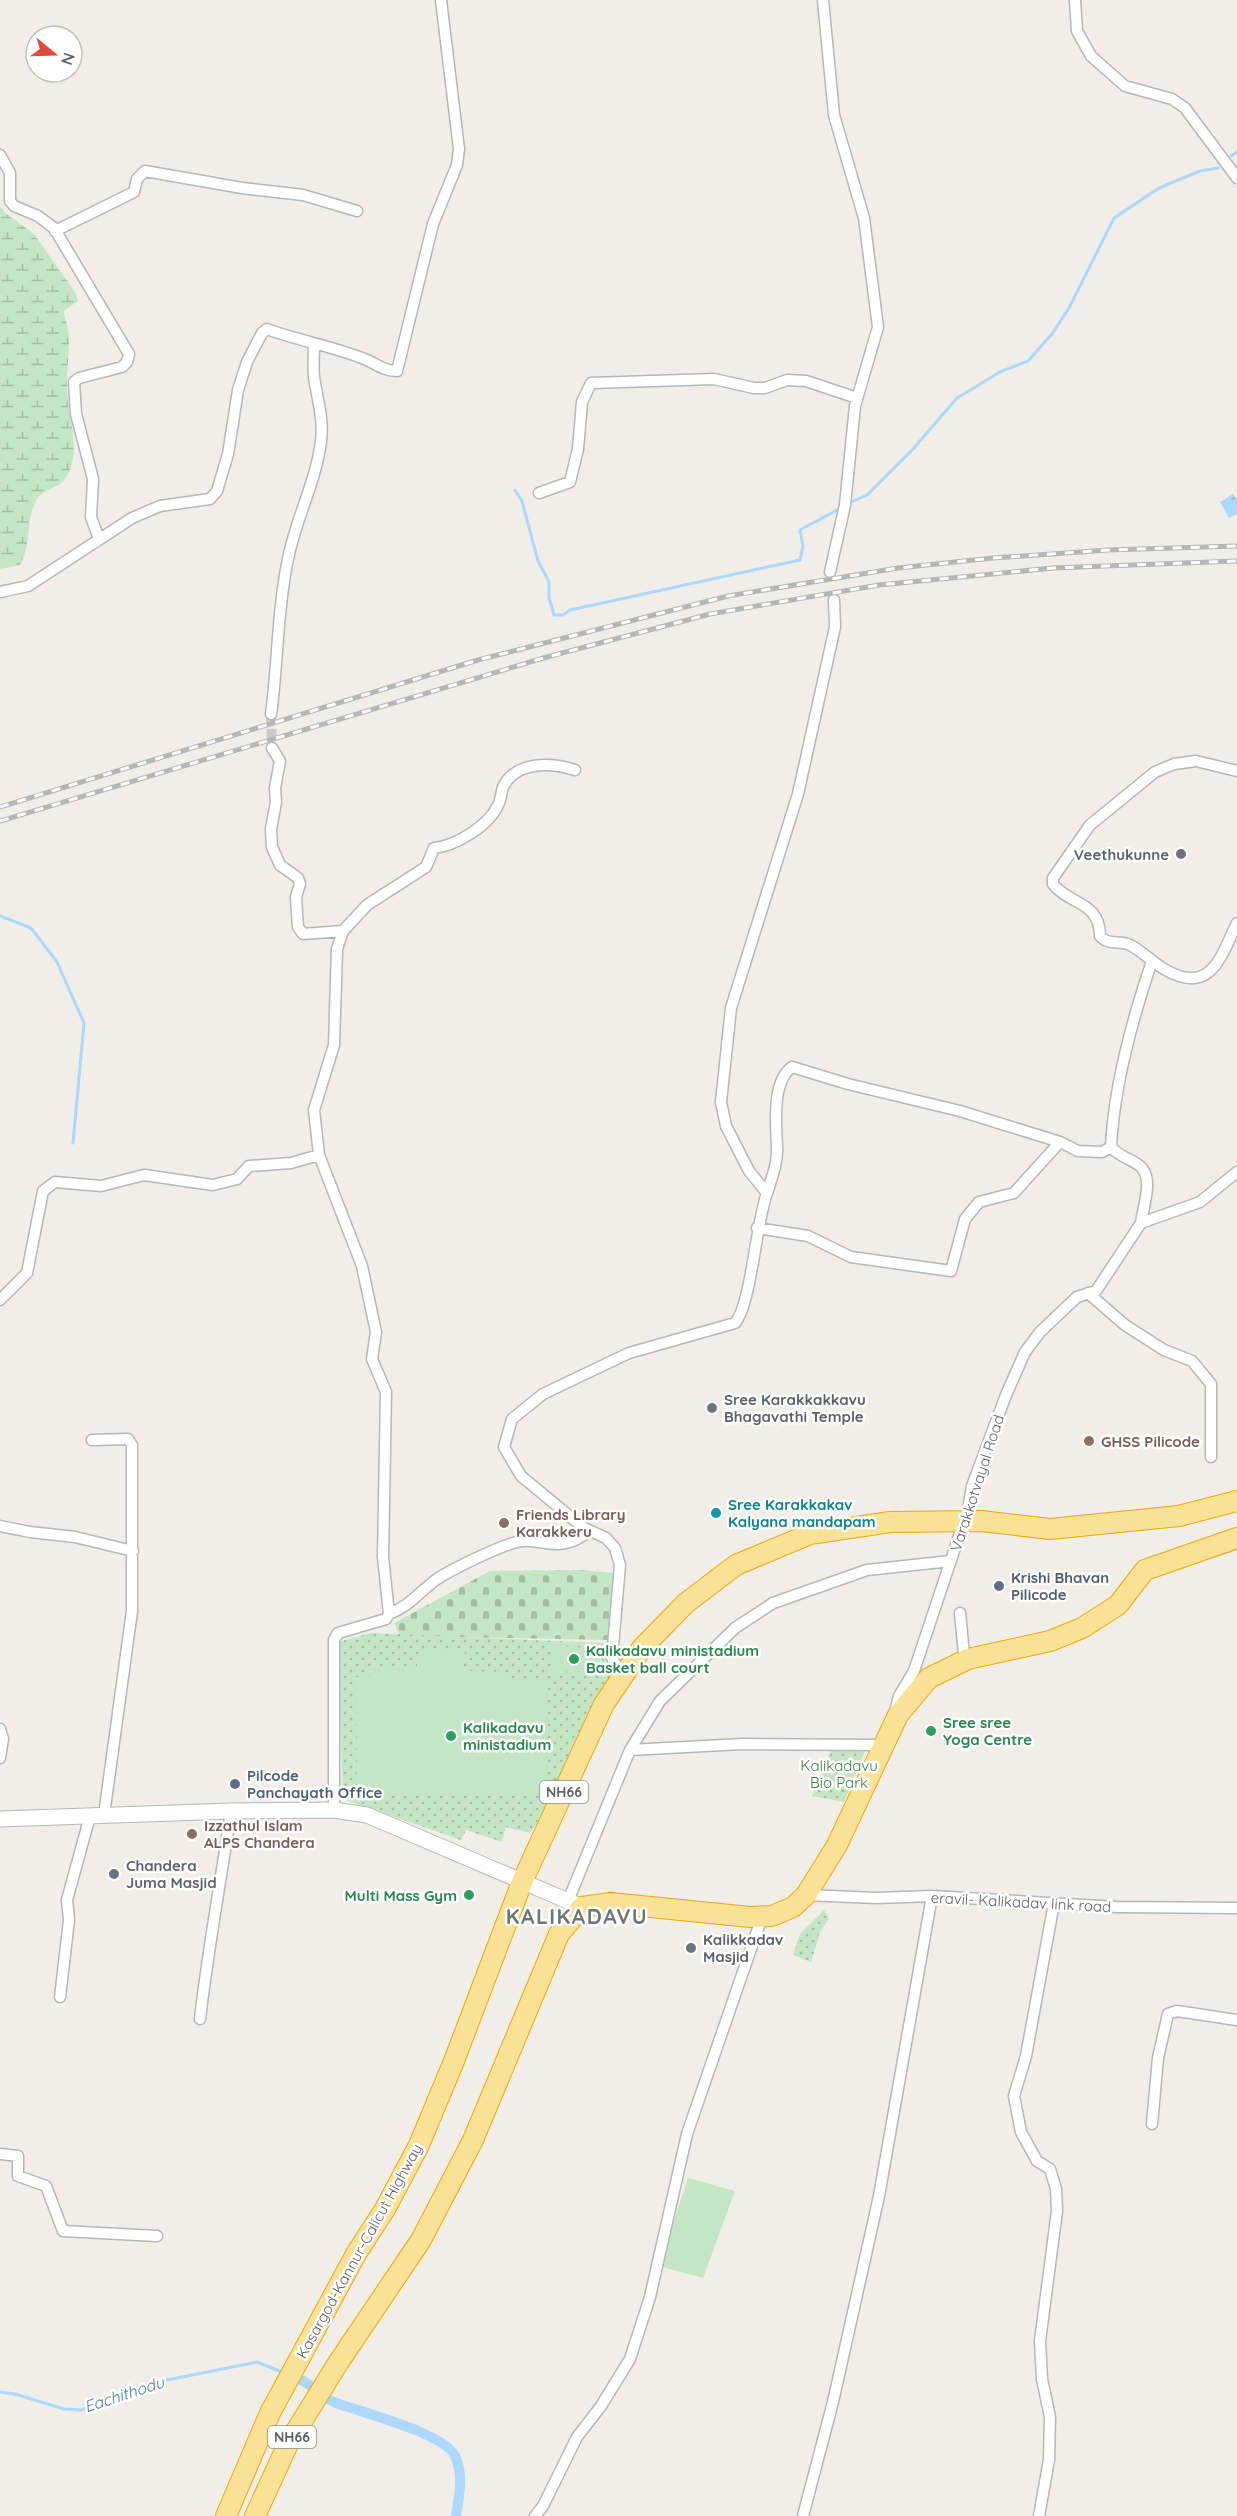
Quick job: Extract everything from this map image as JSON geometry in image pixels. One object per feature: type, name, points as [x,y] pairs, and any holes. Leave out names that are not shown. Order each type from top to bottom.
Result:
[{"type":"highway","name":"Kasargod-Kannur-Calicut Highway","points":[[226,2516],[270,2413],[356,2254],[385,2210],[419,2145],[454,2061],[522,1882],[604,1704],[642,1648],[686,1603],[736,1565],[810,1534],[890,1522],[964,1521],[1050,1528],[1179,1516],[1237,1501]]},
{"type":"highway","points":[[575,1904],[611,1903],[762,1917],[793,1907],[806,1895],[837,1845],[898,1714],[929,1678],[969,1659],[1050,1641],[1082,1628],[1118,1605],[1145,1570],[1237,1538]]},
{"type":"highway","name":"NH66","points":[[255,2516],[288,2444],[338,2363],[421,2240],[473,2140],[559,1934],[575,1904]]},
{"type":"main road","points":[[0,1819],[334,1810],[367,1815],[575,1904]]},
{"type":"street","points":[[0,592],[28,586],[54,571],[99,539],[160,506],[210,499],[217,491],[228,454],[238,390],[261,333],[267,329],[366,360],[387,371],[397,370],[433,224],[457,165],[459,149],[441,0]]},
{"type":"street","points":[[823,0],[834,115],[864,219],[878,327],[857,398],[844,509],[830,572]]},
{"type":"street","points":[[1075,0],[1077,31],[1091,56],[1111,70],[1125,86],[1172,99],[1185,108],[1237,178]]},
{"type":"street","points":[[0,155],[10,173],[10,201],[14,206],[38,216],[55,231],[129,354],[122,367],[79,378],[74,382],[76,414],[93,479],[91,517],[99,539]]},
{"type":"street","points":[[55,231],[134,192],[137,179],[145,171],[242,188],[303,195],[357,211]]},
{"type":"street","points":[[271,714],[278,660],[278,624],[287,561],[321,440],[319,403],[314,375],[314,345]]},
{"type":"street","points":[[539,493],[570,482],[578,449],[582,402],[591,383],[714,379],[754,388],[765,388],[787,380],[806,381],[857,398]]},
{"type":"street","points":[[767,1192],[749,1171],[726,1126],[721,1102],[732,1008],[798,794],[835,627],[834,600]]},
{"type":"street","points":[[272,748],[280,761],[275,788],[276,811],[271,829],[272,847],[280,865],[298,878],[300,884],[296,897],[298,927],[303,934],[343,931]]},
{"type":"street","points":[[1237,771],[1196,761],[1174,764],[1155,772],[1090,825],[1053,878],[1053,884],[1058,890],[1065,896],[1076,899],[1094,914],[1100,926],[1100,936],[1104,941],[1129,944],[1166,970],[1186,978],[1205,977],[1212,972],[1237,923]]},
{"type":"street","points":[[389,1614],[383,1548],[386,1392],[372,1359],[376,1332],[362,1266],[319,1155],[314,1110],[333,1045],[337,949],[343,931],[367,905],[426,867],[434,848],[449,847],[466,838],[483,822],[498,807],[504,786],[517,771],[533,766],[559,765],[575,770]]},
{"type":"street","points":[[1152,961],[1131,1033],[1113,1117],[1111,1147],[1119,1156],[1142,1167],[1148,1179],[1141,1223],[1200,1202],[1237,1172]]},
{"type":"street","points":[[623,1676],[612,1658],[620,1565],[615,1548],[606,1538],[584,1528],[521,1476],[504,1447],[512,1419],[543,1394],[628,1353],[735,1323],[744,1308],[757,1228],[776,1164],[774,1128],[781,1082],[792,1067],[848,1084],[960,1111],[1060,1142],[1078,1151],[1102,1152],[1111,1147]]},
{"type":"street","points":[[757,1228],[808,1236],[850,1257],[951,1271],[965,1219],[979,1202],[1014,1193],[1060,1142]]},
{"type":"street","points":[[0,1300],[27,1273],[43,1191],[55,1182],[101,1186],[144,1175],[213,1185],[237,1179],[249,1166],[291,1163],[319,1155]]},
{"type":"street","name":"Varakkotvayal Road","points":[[898,1714],[896,1712],[899,1696],[914,1671],[964,1521],[976,1476],[1006,1395],[1025,1352],[1040,1332],[1077,1297],[1096,1291],[1141,1223]]},
{"type":"street","points":[[1088,1293],[1125,1325],[1164,1350],[1192,1361],[1211,1384],[1210,1457]]},
{"type":"street","points":[[60,1997],[69,1920],[67,1900],[97,1816],[132,1611],[132,1445],[128,1439],[92,1440]]},
{"type":"street","points":[[0,1526],[75,1537],[133,1551]]},
{"type":"street","points":[[334,1810],[334,1640],[338,1633],[386,1619],[389,1614],[414,1601],[439,1577],[504,1546],[522,1540],[561,1545],[584,1534],[584,1528]]},
{"type":"street","points":[[575,1904],[630,1750],[660,1701],[735,1628],[773,1603],[867,1570],[951,1561]]},
{"type":"street","points":[[960,1613],[964,1654],[969,1659]]},
{"type":"street","points":[[0,1729],[3,1739],[0,1758]]},
{"type":"street","points":[[630,1750],[754,1744],[883,1745]]},
{"type":"street","points":[[200,2019],[205,1970],[218,1904],[231,1811]]},
{"type":"street","name":"eravil- Kalikadav link road","points":[[806,1895],[877,1898],[932,1896],[1015,1903],[1237,1908]]},
{"type":"street","points":[[803,2516],[832,2402],[879,2196],[932,1896]]},
{"type":"street","points":[[1039,2516],[1049,2460],[1050,2417],[1042,2379],[1040,2341],[1057,2211],[1056,2189],[1050,2169],[1037,2161],[1021,2132],[1014,2096],[1026,2056],[1054,1903]]},
{"type":"street","points":[[535,2516],[543,2506],[577,2437],[601,2406],[630,2359],[650,2297],[687,2134],[762,1917]]},
{"type":"street","points":[[1152,2124],[1158,2058],[1168,2014],[1177,2011],[1237,2020]]},
{"type":"street","points":[[0,2154],[18,2156],[18,2176],[46,2186],[63,2230],[158,2236]]},
{"type":"green space","points":[[0,205],[5,213],[34,234],[75,292],[78,301],[64,311],[69,336],[67,388],[74,445],[71,467],[63,482],[37,499],[31,515],[24,557],[20,565],[0,569]]},
{"type":"green space","points":[[583,1570],[615,1573],[608,1640],[400,1636],[394,1623],[490,1571]]},
{"type":"green space","points":[[371,1633],[604,1643],[603,1647],[607,1650],[605,1667],[613,1673],[546,1810],[530,1833],[506,1827],[502,1842],[466,1830],[461,1840],[343,1799],[338,1642]]},
{"type":"green space","name":"Kalikadavu ministadium Basket ball court","points":[[552,1646],[596,1648],[596,1671],[551,1672]]},
{"type":"green space","name":"Kalikadavu ministadium","points":[[422,1651],[465,1652],[462,1676],[467,1675],[467,1671],[509,1672],[509,1680],[547,1679],[545,1795],[357,1792],[356,1677],[372,1676],[372,1669],[417,1669],[417,1660],[420,1660]]},
{"type":"green space","name":"Kalikadavu Bio Park","points":[[832,1748],[865,1751],[844,1802],[812,1796]]},
{"type":"green space","points":[[824,1910],[829,1918],[820,1932],[811,1962],[793,1955],[800,1934]]},
{"type":"green space","points":[[688,2178],[735,2191],[703,2278],[659,2266]]},
{"type":"water","points":[[1233,494],[1237,500],[1237,514],[1229,518],[1220,502]]},
{"type":"waterway","points":[[1231,156],[1237,152]]},
{"type":"waterway","points":[[847,504],[867,495],[913,449],[957,398],[1000,372],[1028,361],[1052,334],[1069,308],[1114,218],[1159,188],[1200,171],[1218,168]]},
{"type":"waterway","points":[[515,490],[522,501],[538,561],[549,582],[549,598],[554,615],[563,615],[570,610],[800,560],[803,546],[800,530],[841,508]]},
{"type":"waterway","points":[[0,916],[31,928],[57,962],[84,1023],[73,1143]]},
{"type":"waterway","name":"Eachithodu","points":[[0,2392],[15,2394],[64,2409],[82,2410],[110,2396],[152,2383],[257,2362],[282,2372]]},
{"type":"waterway","name":"Eachithodu","points":[[299,2379],[334,2402],[419,2431],[448,2447],[455,2456],[459,2471],[460,2486],[456,2516]]},
{"type":"tunnel","points":[[271,714],[272,748]]},
{"type":"railway","points":[[0,807],[478,660],[728,596],[898,568],[993,558],[1108,550],[1237,546]]},
{"type":"railway","points":[[0,821],[547,657],[710,614],[879,585],[1053,568],[1237,561]]},
{"type":"place","name":"Veethukunne","points":[[1181,854]]},
{"type":"place","name":"Sree Karakkakkavu Bhagavathi Temple","points":[[712,1408]]},
{"type":"place","name":"GHSS Pilicode","points":[[1089,1441]]},
{"type":"place","name":"Sree Karakkakav Kalyana mandapam","points":[[716,1513]]},
{"type":"place","name":"Friends Library Karakkeru","points":[[504,1523]]},
{"type":"place","name":"Krishi Bhavan Pilicode","points":[[999,1586]]},
{"type":"place","name":"Kalikadavu ministadium Basket ball court","points":[[574,1659]]},
{"type":"place","name":"Sree sree Yoga Centre","points":[[931,1731]]},
{"type":"place","name":"Kalikadavu ministadium","points":[[451,1736]]},
{"type":"place","name":"Pilcode Panchayath Office","points":[[235,1784]]},
{"type":"place","name":"Izzathul Islam ALPS Chandera","points":[[192,1834]]},
{"type":"place","name":"Chandera Juma Masjid","points":[[114,1874]]},
{"type":"place","name":"Multi Mass Gym","points":[[469,1895]]},
{"type":"place","name":"Kalikkadav Masjid","points":[[691,1948]]},
{"type":"district","name":"KALIKADAVU","points":[[577,1916]]}]
